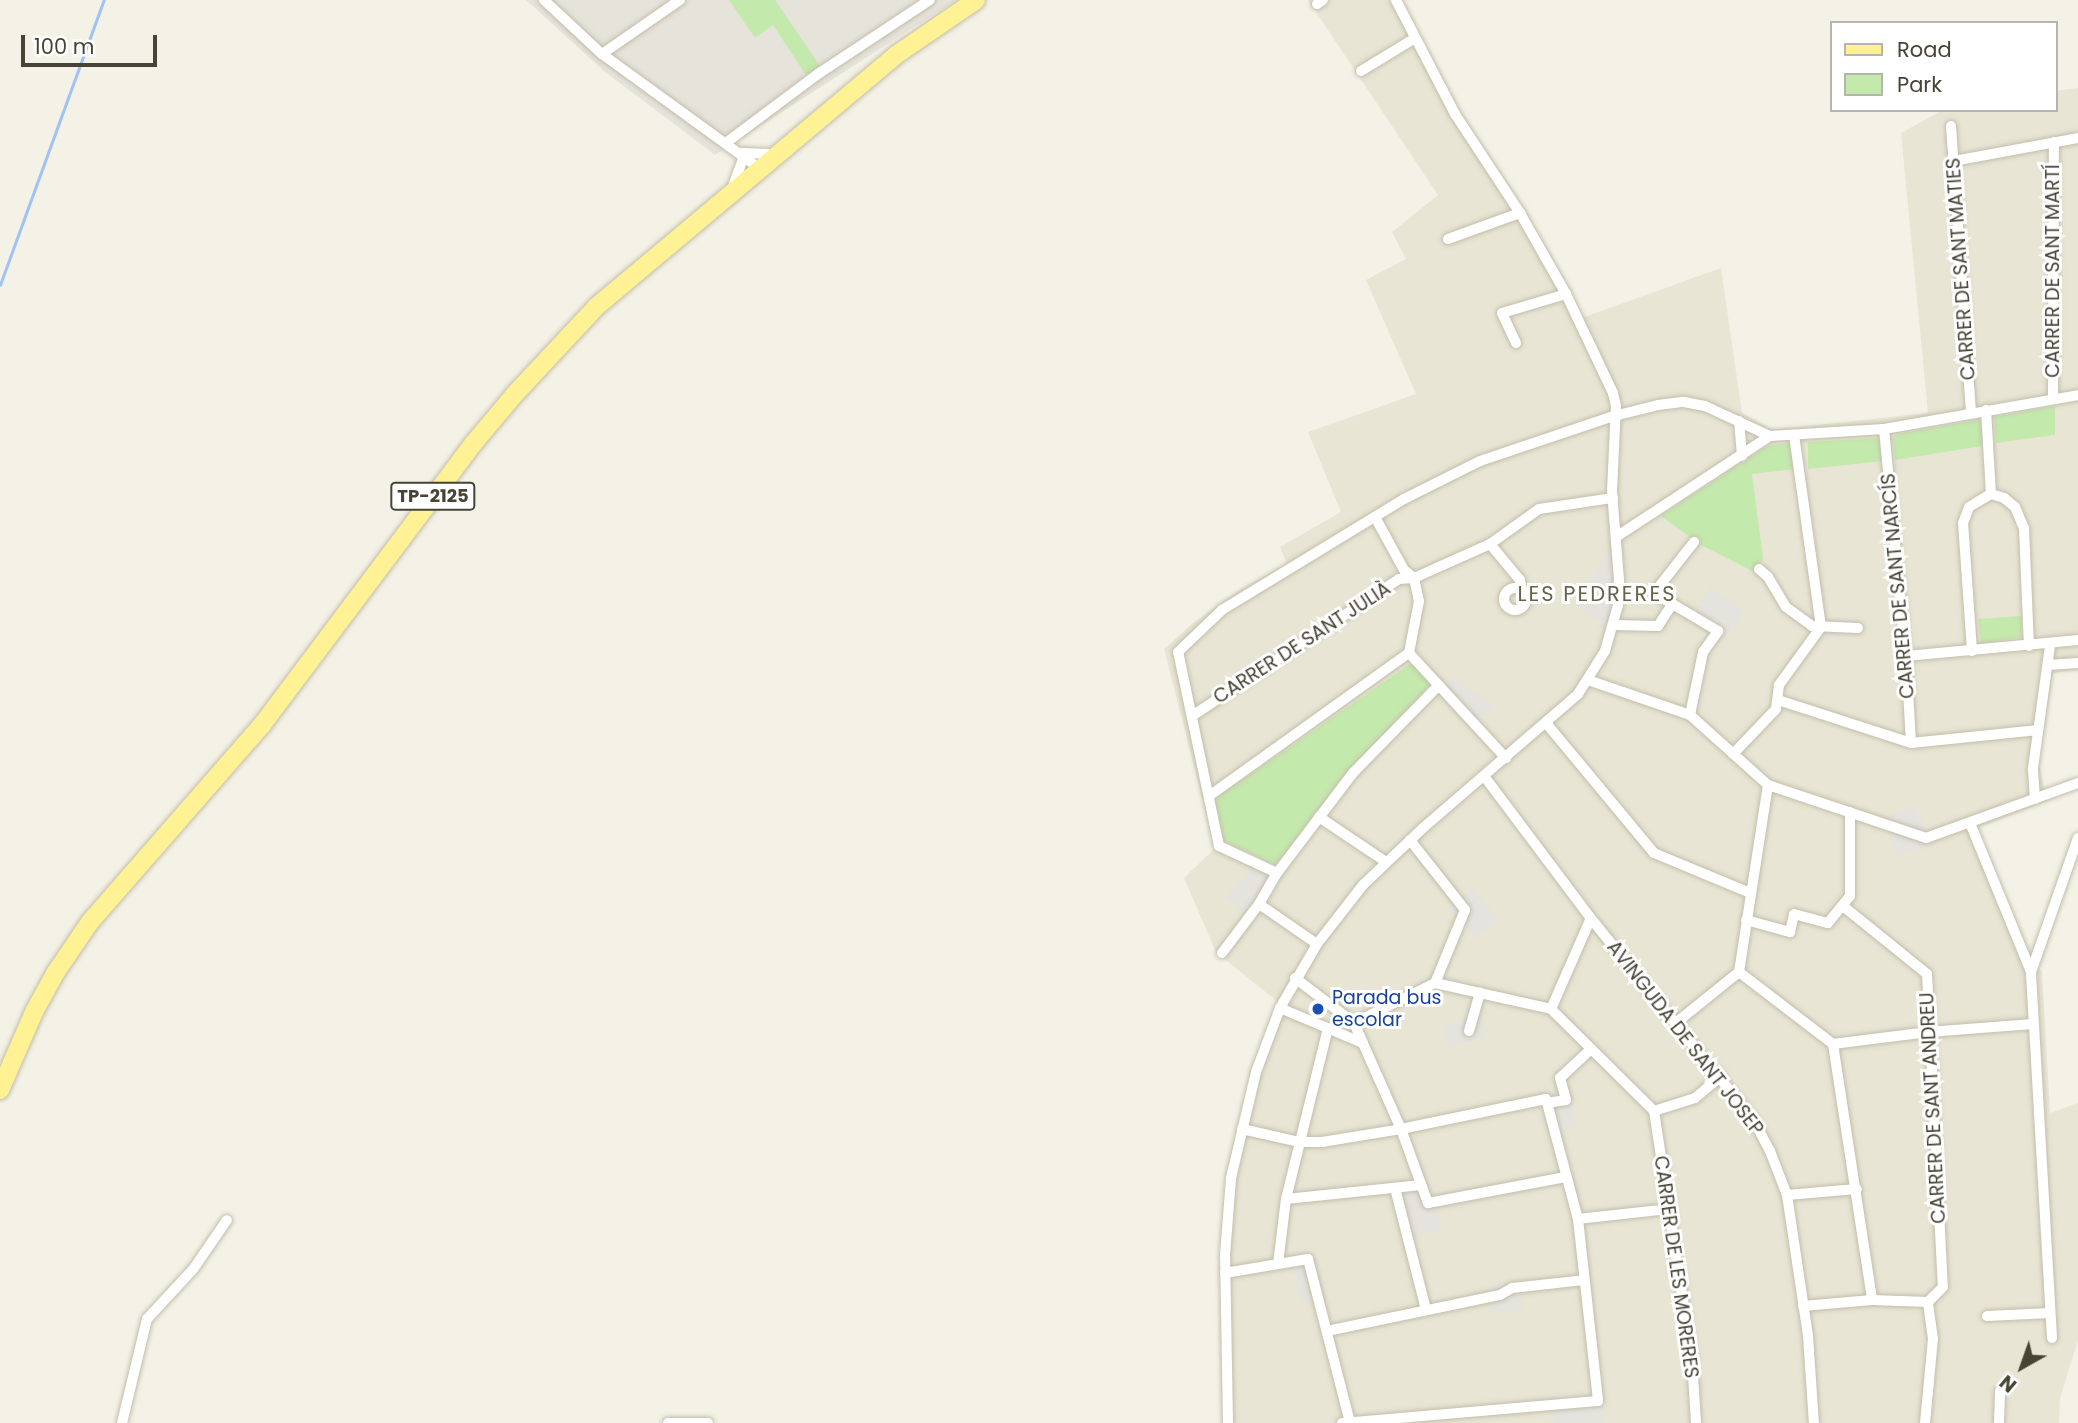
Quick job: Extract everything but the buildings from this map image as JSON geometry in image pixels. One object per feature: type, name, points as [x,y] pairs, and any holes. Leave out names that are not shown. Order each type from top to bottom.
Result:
[{"type":"main road","name":"TP-2125","points":[[0,1090],[41,998],[90,922],[262,725],[473,444],[514,395],[597,306],[730,192],[896,55],[976,0]]},
{"type":"street","points":[[544,0],[602,54],[727,142],[759,168]]},
{"type":"street","points":[[602,54],[680,0]]},
{"type":"street","points":[[727,142],[818,74],[930,0]]},
{"type":"street","points":[[1228,1423],[1225,1273],[1230,1191],[1259,1063],[1280,1008],[1317,944],[1344,907],[1386,862],[1546,723],[1588,680],[1605,651],[1619,590],[1613,498],[1616,406],[1612,393],[1566,293],[1520,213],[1455,114],[1393,0]]},
{"type":"street","points":[[1361,71],[1415,38]]},
{"type":"street","name":"CARRER DE SANT MATIES","points":[[1951,126],[1971,413]]},
{"type":"street","points":[[1954,162],[2078,138]]},
{"type":"street","name":"CARRER DE SANT MARTÍ","points":[[2053,399],[2054,142]]},
{"type":"street","points":[[741,154],[775,154]]},
{"type":"street","points":[[730,192],[741,154]]},
{"type":"street","points":[[1448,239],[1520,213]]},
{"type":"street","points":[[1516,343],[1502,313],[1566,293]]},
{"type":"street","points":[[1277,873],[1219,846],[1178,652],[1182,645],[1222,610],[1375,517],[1434,482],[1471,465],[1614,415],[1684,402],[1705,405],[1770,436],[1884,429],[2078,395]]},
{"type":"street","points":[[1986,410],[1991,494]]},
{"type":"street","points":[[1739,421],[1742,456]]},
{"type":"street","name":"CARRER DE SANT NARCÍS","points":[[1884,429],[1906,656],[1911,743]]},
{"type":"street","points":[[1733,754],[1776,709],[1779,685],[1821,627],[1794,435]]},
{"type":"street","points":[[1616,537],[1770,436]]},
{"type":"street","points":[[1972,651],[1963,523],[1969,507],[1991,494],[2004,498],[2015,507],[2024,528],[2029,646]]},
{"type":"street","name":"CARRER DE SANT JULIÀ","points":[[1192,716],[1399,579],[1415,578],[1490,544],[1539,509],[1613,498]]},
{"type":"street","points":[[1209,796],[1409,653],[1419,601],[1415,578],[1404,570],[1375,517]]},
{"type":"street","points":[[1690,715],[1703,652],[1718,631],[1654,593],[1694,542]]},
{"type":"street","points":[[1490,544],[1519,586]]},
{"type":"street","points":[[1759,569],[1768,577],[1786,607],[1812,626],[1858,628]]},
{"type":"street","points":[[1613,625],[1658,625],[1673,603]]},
{"type":"street","points":[[1906,656],[2050,645],[2078,640]]},
{"type":"street","points":[[2035,799],[2033,768],[2050,645]]},
{"type":"street","points":[[1409,653],[1506,758]]},
{"type":"street","points":[[2048,665],[2078,663]]},
{"type":"street","points":[[1588,680],[1690,715],[1768,785],[1926,838],[2078,783]]},
{"type":"street","points":[[1222,953],[1259,904],[1277,873],[1353,773],[1438,685]]},
{"type":"street","points":[[1778,700],[1911,743],[2038,730]]},
{"type":"street","points":[[1546,723],[1654,853],[1750,893]]},
{"type":"street","name":"AVINGUDA DE SANT JOSEP","points":[[1484,776],[1591,918],[1754,1119],[1787,1195],[1808,1336],[1814,1423]]},
{"type":"street","points":[[1677,1022],[1739,972],[1768,785]]},
{"type":"street","points":[[1746,920],[1790,932],[1794,914],[1828,923],[1850,896],[1850,812]]},
{"type":"street","points":[[1319,817],[1386,862]]},
{"type":"street","points":[[1970,823],[2031,972],[2052,1338]]},
{"type":"street","points":[[2031,972],[2078,838]]},
{"type":"street","points":[[1410,840],[1465,910],[1435,983]]},
{"type":"street","points":[[1259,904],[1317,944]]},
{"type":"street","name":"CARRER DE SANT ANDREU","points":[[1843,906],[1927,974],[1943,1287],[1928,1302]]},
{"type":"street","points":[[1551,1009],[1591,918]]},
{"type":"street","points":[[1739,972],[1833,1044],[1872,1300]]},
{"type":"street","points":[[1295,978],[1354,1023],[1401,1129],[1428,1203],[1566,1177]]},
{"type":"street","points":[[1354,1023],[1435,983],[1551,1009],[1654,1111],[1695,1098],[1720,1077]]},
{"type":"street","points":[[1469,1031],[1480,993]]},
{"type":"street","points":[[1280,1008],[1363,1043]]},
{"type":"street","points":[[1833,1044],[1928,1032],[2033,1024]]},
{"type":"street","points":[[1278,1264],[1286,1199],[1328,1028]]},
{"type":"street","points":[[1242,1129],[1299,1142],[1322,1142],[1547,1101],[1566,1100],[1560,1077],[1591,1049]]},
{"type":"street","points":[[1342,1423],[1598,1401],[1578,1219],[1547,1101]]},
{"type":"street","name":"CARRER DE LES MORERES","points":[[1654,1111],[1692,1359],[1696,1423]]},
{"type":"street","points":[[1286,1199],[1421,1185]]},
{"type":"street","points":[[1395,1188],[1426,1310]]},
{"type":"street","points":[[1787,1195],[1857,1189]]},
{"type":"street","points":[[1578,1219],[1669,1209]]},
{"type":"street","points":[[122,1423],[147,1319],[194,1268],[228,1220]]},
{"type":"street","points":[[1225,1273],[1308,1259],[1350,1422]]},
{"type":"street","points":[[1327,1331],[1500,1295],[1512,1288],[1584,1280]]},
{"type":"street","points":[[1803,1306],[1872,1300],[1928,1302],[1933,1339],[1925,1423]]},
{"type":"street","points":[[1987,1316],[2050,1314]]},
{"type":"street","points":[[1999,1423],[2000,1391]]},
{"type":"street","points":[[668,1423],[708,1423]]},
{"type":"shaded area","points":[[526,0],[956,0],[715,155],[605,72]]},
{"type":"shaded area","points":[[1308,0],[1389,0],[1474,148],[1579,319],[1721,268],[1742,413],[1772,430],[1928,413],[1901,133],[1939,112],[2057,112],[2057,91],[2078,88],[2078,670],[2053,673],[2039,763],[2047,801],[1976,829],[2019,940],[2042,972],[2050,1113],[2078,1103],[2078,1340],[2060,1398],[2059,1423],[1226,1423],[1225,1203],[1235,1138],[1256,1057],[1278,1002],[1216,952],[1184,878],[1215,848],[1164,649],[1193,623],[1242,588],[1287,564],[1280,547],[1341,512],[1308,432],[1416,394],[1366,280],[1406,259],[1392,232],[1438,195]]},
{"type":"shaded area","points":[[1613,541],[1611,615],[1606,625],[1575,606]]},
{"type":"shaded area","points":[[1711,586],[1744,611],[1724,638],[1692,618]]},
{"type":"shaded area","points":[[1861,619],[1861,635],[1823,638],[1826,622]]},
{"type":"shaded area","points":[[1453,677],[1495,705],[1470,726],[1440,693]]},
{"type":"shaded area","points":[[1914,806],[1933,843],[1898,856],[1883,819]]},
{"type":"shaded area","points":[[1260,860],[1287,874],[1252,921],[1225,897]]},
{"type":"shaded area","points":[[1473,889],[1499,919],[1476,938],[1448,908]]},
{"type":"shaded area","points":[[1473,998],[1487,998],[1481,1018],[1486,1037],[1448,1047],[1442,1029],[1466,1018]]},
{"type":"shaded area","points":[[1568,1091],[1576,1128],[1550,1135],[1539,1096]]},
{"type":"shaded area","points":[[1426,1183],[1442,1230],[1404,1237],[1391,1185]]},
{"type":"shaded area","points":[[1316,1258],[1327,1299],[1302,1306],[1291,1260]]},
{"type":"shaded area","points":[[1518,1283],[1523,1311],[1493,1313],[1487,1286]]},
{"type":"shaded area","points":[[1602,1397],[1604,1423],[1556,1423],[1551,1401]]},
{"type":"green space","points":[[729,0],[775,0],[820,66],[806,75],[773,25],[755,38]]},
{"type":"green space","points":[[2055,406],[2055,435],[1996,443],[1994,417]]},
{"type":"green space","points":[[1978,420],[1982,423],[1982,446],[1895,460],[1893,438],[1898,434]]},
{"type":"green space","points":[[1876,438],[1882,442],[1883,461],[1808,469],[1808,442]]},
{"type":"green space","points":[[1790,443],[1796,469],[1752,474],[1763,558],[1756,573],[1701,545],[1661,516],[1767,446]]},
{"type":"green space","points":[[2022,616],[2021,637],[1981,644],[1978,619]]},
{"type":"green space","points":[[1410,664],[1415,665],[1430,682],[1429,686],[1344,777],[1280,864],[1275,865],[1224,841],[1216,804],[1218,797]]},
{"type":"waterway","points":[[0,285],[104,0]]},
{"type":"place","name":"Parada bus escolar","points":[[1318,1009]]},
{"type":"district","name":"LES PEDRERES","points":[[1597,594]]}]
